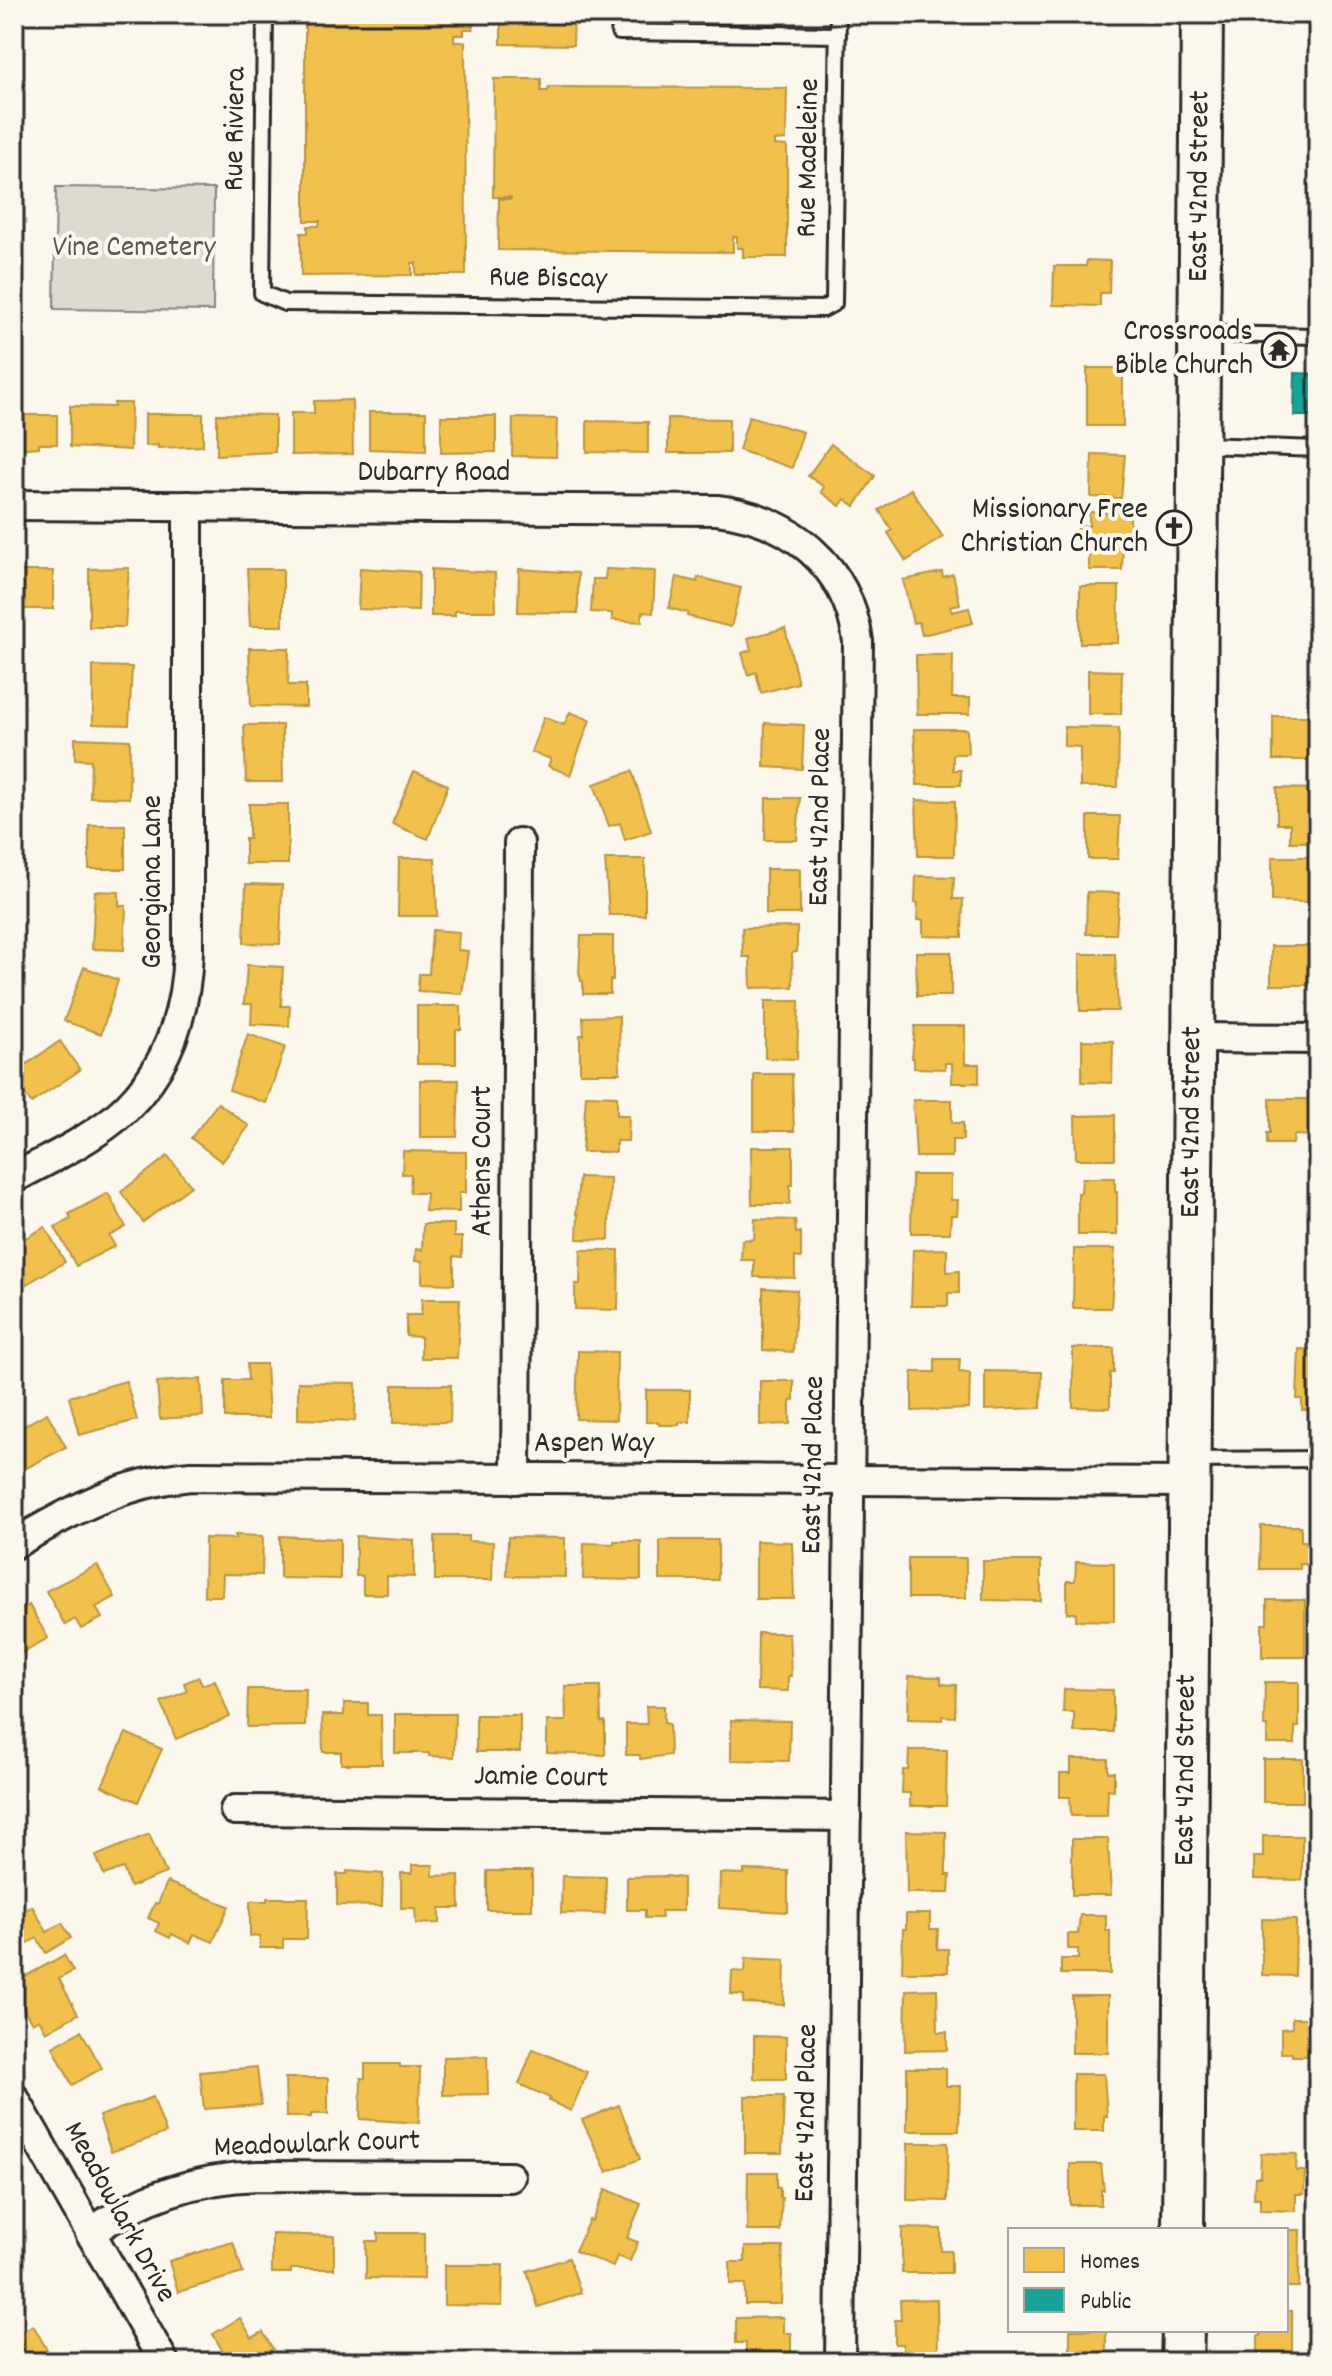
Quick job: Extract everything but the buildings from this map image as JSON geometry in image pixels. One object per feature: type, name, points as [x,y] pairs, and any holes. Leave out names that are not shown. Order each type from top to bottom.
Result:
[{"type":"street","name":"East 42nd Street","points":[[1183,2228],[1202,14]]},
{"type":"street","name":"Dubarry Road","points":[[14,505],[717,510],[750,515],[782,529],[801,541],[833,575]]},
{"type":"street","name":"Georgiana Lane","points":[[14,1178],[87,1138],[116,1117],[148,1083],[160,1064],[172,1043],[183,1009],[188,951],[188,506]]},
{"type":"street","name":"East 42nd Place","points":[[833,575],[849,607],[858,641],[840,2362]]},
{"type":"street","name":"Athens Court","points":[[516,1479],[519,843]]},
{"type":"street","points":[[1194,1038],[1318,1039]]},
{"type":"street","name":"Aspen Way","points":[[14,1544],[107,1494],[177,1477],[849,1481],[1189,1471]]},
{"type":"street","name":"Jamie Court","points":[[235,1810],[846,1816]]},
{"type":"street","name":"Meadowlark Drive","points":[[14,2098],[164,2362]]},
{"type":"street","name":"Meadowlark Court","points":[[90,2233],[145,2201],[180,2188],[221,2179],[258,2176],[510,2177]]},
{"type":"street","points":[[1182,2362],[1183,2332]]},
{"type":"lane","name":"Rue Riviera","points":[[262,293],[265,14]]},
{"type":"lane","name":"Rue Madeleine","points":[[834,303],[838,14]]},
{"type":"lane","points":[[619,32],[838,35]]},
{"type":"lane","name":"Rue Biscay","points":[[262,293],[285,303],[823,309],[834,303]]},
{"type":"lane","points":[[1198,334],[1318,336]]},
{"type":"lane","points":[[1197,445],[1318,449]]},
{"type":"lane","points":[[1189,1471],[1318,1459]]},
{"type":"green space","name":"Vine Cemetery","points":[[56,187],[214,189],[213,311],[54,309]]},
{"type":"place","name":"Crossroads Bible Church","points":[[1279,350]]},
{"type":"place","name":"Missionary Free Christian Church","points":[[1174,528]]}]
